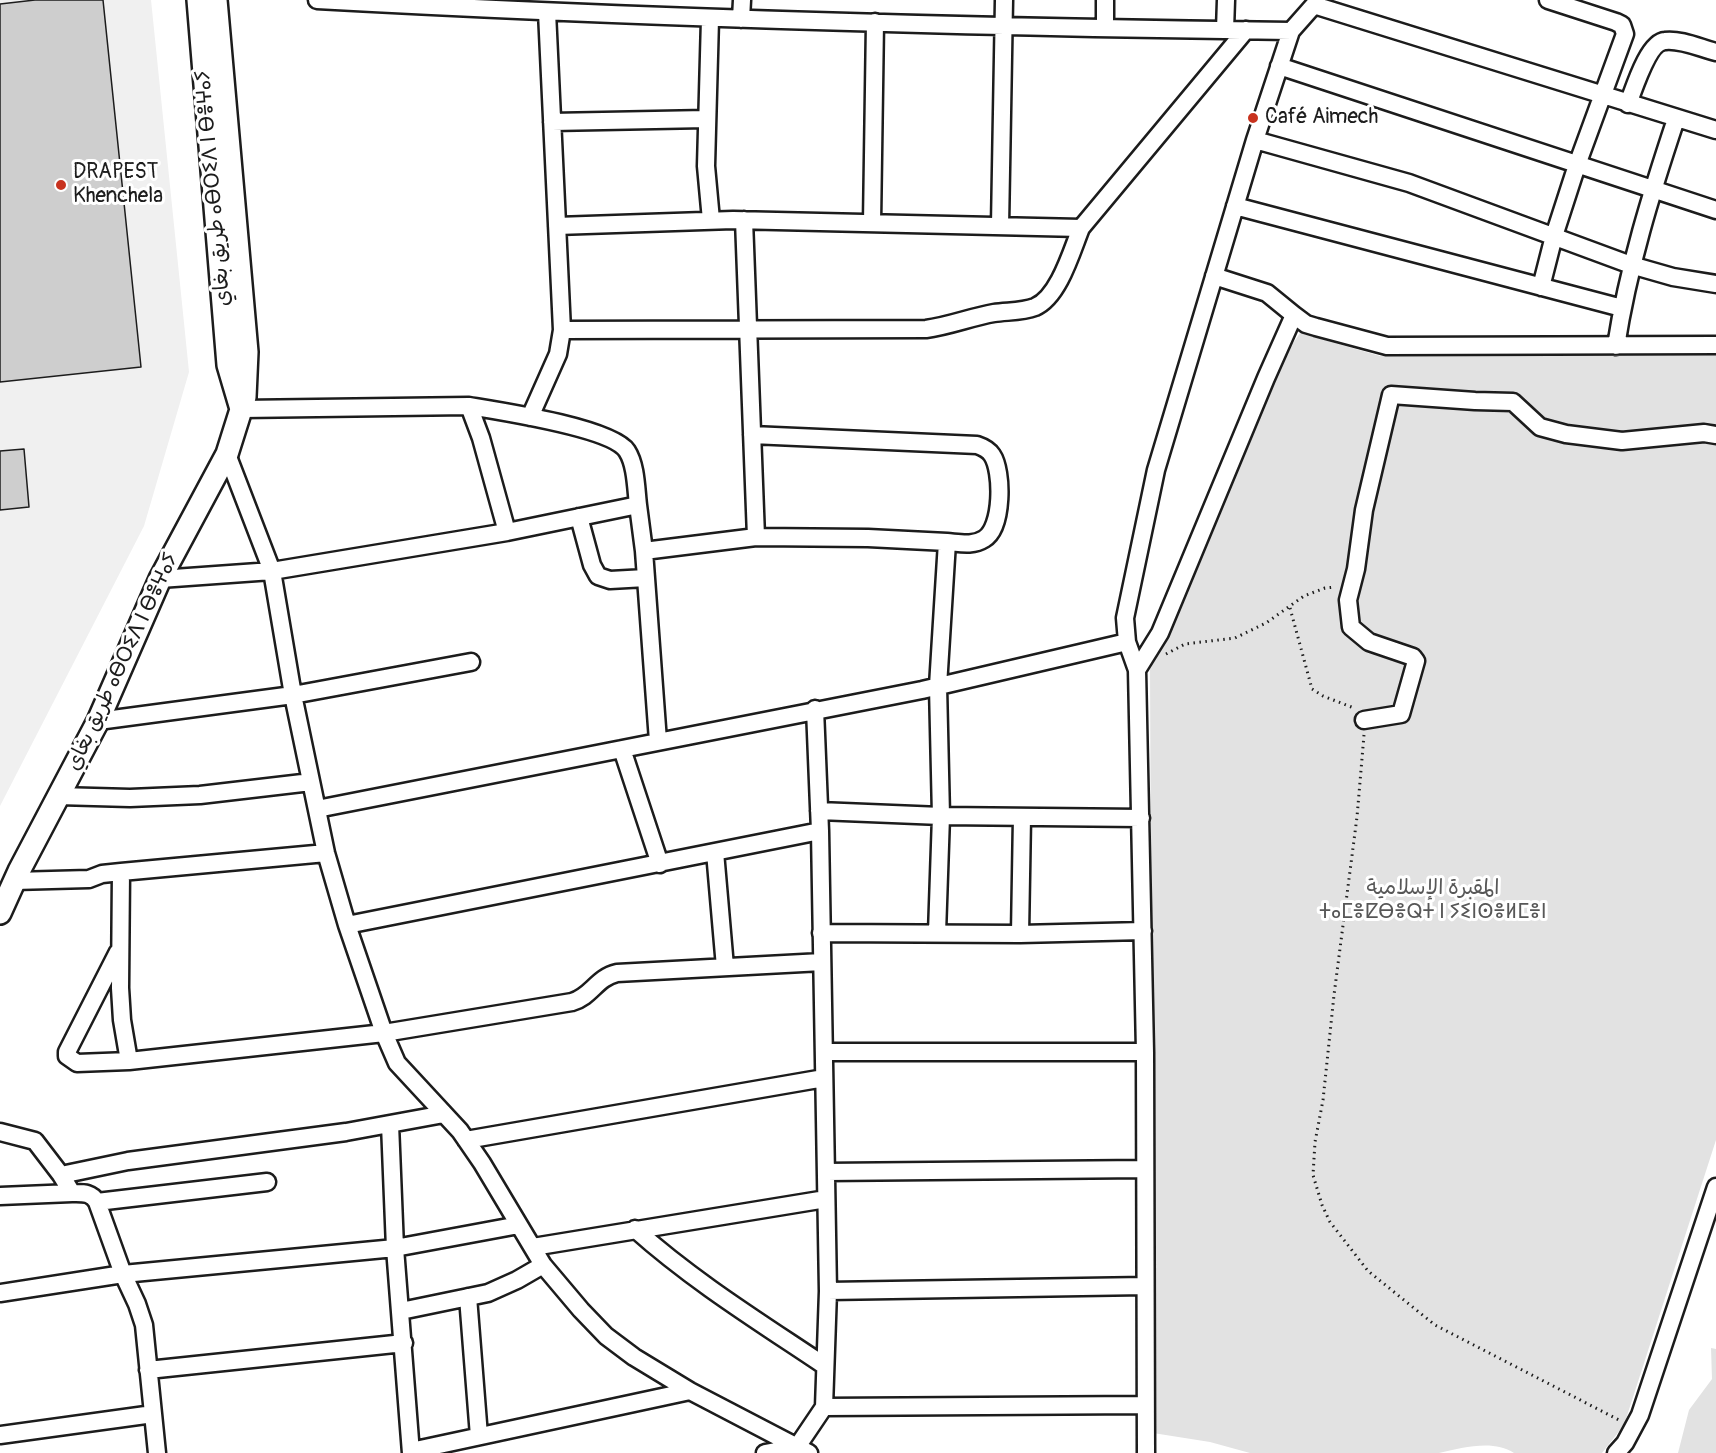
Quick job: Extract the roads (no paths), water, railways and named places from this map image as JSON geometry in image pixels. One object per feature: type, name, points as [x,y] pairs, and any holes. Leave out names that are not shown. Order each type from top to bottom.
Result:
[{"type":"main road","name":"طريق بغاي ⴰⴱⵔⵉⴷ ⵏ ⴱⴻⵖⴰⵢ","points":[[198,0],[228,365],[241,409]]},
{"type":"main road","name":"طريق بغاي ⴰⴱⵔⵉⴷ ⵏ ⴱⴻⵖⴰⵢ","points":[[0,913],[98,721],[160,579],[226,454],[241,409],[247,383],[247,352],[216,0]]},
{"type":"street","points":[[317,0],[547,12],[649,8],[710,19],[741,20],[1291,31]]},
{"type":"street","points":[[741,20],[742,0]]},
{"type":"street","points":[[1000,226],[1004,0]]},
{"type":"street","points":[[1105,0],[1105,28]]},
{"type":"street","points":[[1225,30],[1226,0]]},
{"type":"street","points":[[1541,287],[1554,236],[1601,96],[1622,45],[1624,30],[1616,22],[1567,3],[1548,0]]},
{"type":"street","points":[[1146,1453],[1145,1052],[1141,818],[1137,670],[1127,642],[1125,618],[1156,470],[1255,140],[1291,31],[1316,3],[1601,96],[1716,130]]},
{"type":"street","points":[[530,417],[558,354],[562,330],[547,12]]},
{"type":"street","points":[[710,19],[706,166],[711,220]]},
{"type":"street","points":[[872,223],[875,22]]},
{"type":"street","points":[[562,330],[926,329],[994,313],[1036,307],[1045,301],[1066,266],[1081,228],[1245,30]]},
{"type":"street","points":[[1628,104],[1649,55],[1657,43],[1676,41],[1716,52]]},
{"type":"street","points":[[1279,66],[1716,210]]},
{"type":"street","points":[[552,123],[706,119]]},
{"type":"street","points":[[1616,346],[1631,265],[1652,190],[1676,119]]},
{"type":"street","points":[[1255,140],[1409,183],[1631,265],[1673,277],[1716,284]]},
{"type":"street","points":[[1235,206],[1622,308]]},
{"type":"street","points":[[557,226],[744,220],[1081,228]]},
{"type":"street","points":[[744,220],[756,537]]},
{"type":"street","points":[[1214,276],[1267,293],[1306,324],[1387,346],[1716,345]]},
{"type":"street","points":[[1137,670],[1160,633],[1252,409],[1294,315]]},
{"type":"street","points":[[1364,720],[1401,714],[1416,661],[1413,657],[1369,642],[1351,627],[1348,600],[1356,569],[1364,510],[1390,395],[1513,402],[1540,427],[1566,434],[1622,441],[1704,433],[1716,435]]},
{"type":"street","points":[[241,409],[469,406],[530,417],[601,435],[618,442],[632,459],[644,551],[658,741]]},
{"type":"street","points":[[469,406],[481,438],[507,532]]},
{"type":"street","points":[[644,551],[756,537],[868,537],[974,543],[986,538],[994,530],[998,507],[999,475],[994,457],[988,449],[976,445],[752,435]]},
{"type":"street","points":[[226,454],[273,571],[293,695],[326,853],[347,926],[384,1033],[397,1063],[451,1120],[466,1140],[543,1264],[606,1336],[634,1357],[690,1391],[803,1450]]},
{"type":"street","points":[[160,579],[273,571],[507,532],[638,505]]},
{"type":"street","points":[[579,517],[592,565],[598,576],[610,580],[646,578]]},
{"type":"street","points":[[937,933],[941,816],[938,686],[947,542]]},
{"type":"street","points":[[317,809],[938,686],[1127,642]]},
{"type":"street","points":[[98,721],[293,695],[471,662]]},
{"type":"street","points":[[803,1450],[824,1407],[828,1291],[820,831],[815,709]]},
{"type":"street","points":[[622,748],[660,864]]},
{"type":"street","points":[[58,796],[130,798],[200,795],[311,782]]},
{"type":"street","points":[[819,811],[941,816],[1141,818]]},
{"type":"street","points":[[1020,934],[1022,817]]},
{"type":"street","points":[[347,926],[820,831]]},
{"type":"street","points":[[716,852],[725,967]]},
{"type":"street","points":[[17,876],[68,880],[89,879],[102,874],[326,853]]},
{"type":"street","points":[[121,872],[122,1020],[129,1061]]},
{"type":"street","points":[[822,933],[1020,934],[1143,931]]},
{"type":"street","points":[[120,949],[67,1052],[67,1056],[77,1063],[129,1061],[384,1033],[572,1002],[583,999],[599,980],[617,973],[822,962]]},
{"type":"street","points":[[824,1052],[1145,1052]]},
{"type":"street","points":[[466,1140],[824,1078]]},
{"type":"street","points":[[61,1174],[128,1161],[346,1132],[444,1114]]},
{"type":"street","points":[[390,1124],[395,1248],[411,1452],[690,1391]]},
{"type":"street","points":[[0,1132],[33,1139],[61,1174],[72,1193]]},
{"type":"street","points":[[826,1172],[1144,1169]]},
{"type":"street","points":[[97,1202],[267,1182]]},
{"type":"street","points":[[1616,1453],[1634,1428],[1640,1415],[1716,1187]]},
{"type":"street","points":[[0,1196],[89,1194],[97,1202],[144,1325],[157,1453]]},
{"type":"street","points":[[533,1247],[826,1199]]},
{"type":"street","points":[[0,1293],[123,1274],[395,1248],[519,1225]]},
{"type":"street","points":[[635,1229],[656,1248],[732,1303],[825,1366]]},
{"type":"street","points":[[401,1311],[488,1293],[517,1280],[543,1264]]},
{"type":"street","points":[[828,1291],[1145,1286]]},
{"type":"street","points":[[468,1297],[479,1436]]},
{"type":"street","points":[[148,1370],[404,1343]]},
{"type":"street","points":[[824,1407],[1145,1405]]},
{"type":"street","points":[[0,1435],[153,1414]]},
{"type":"street","points":[[765,1453],[803,1450]]},
{"type":"place","name":"Café Aimech","points":[[1253,118]]},
{"type":"place","name":"DRAPEST Khenchela","points":[[61,185]]},
{"type":"park label","name":"المقبرة الإسلامية ⵜⴰⵎⴻⵇⴱⴻⵕⵜ ⵏ ⵢⵉⵏⵙⴻⵍⵎⴻⵏ","points":[[1433,901]]}]
